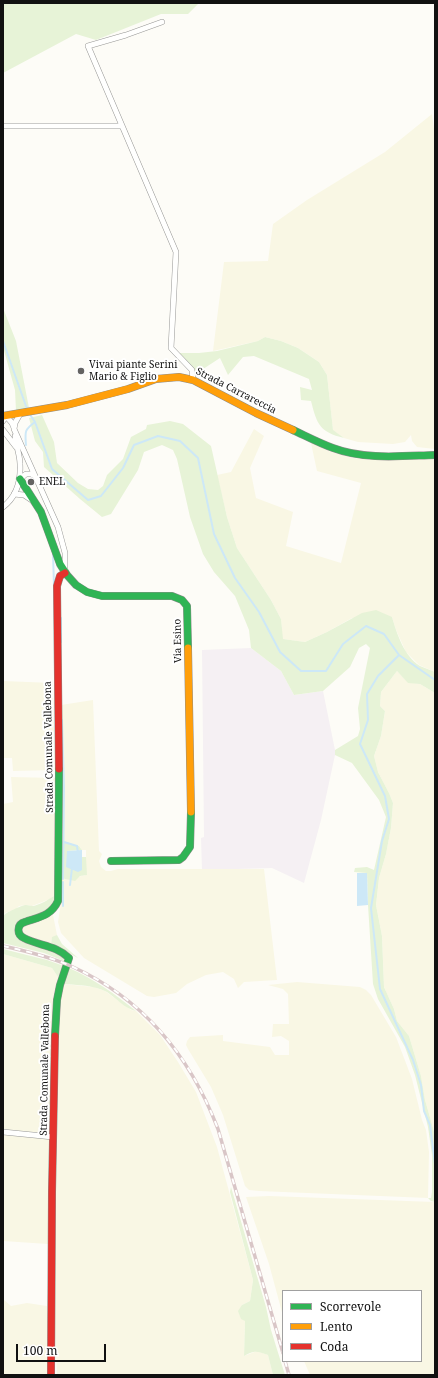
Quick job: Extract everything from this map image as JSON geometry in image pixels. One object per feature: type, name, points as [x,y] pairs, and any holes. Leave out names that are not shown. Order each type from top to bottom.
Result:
[{"type":"street","points":[[162,22],[126,35],[88,46],[176,252],[171,348],[192,370],[193,380]]},
{"type":"street","points":[[3,126],[121,126]]},
{"type":"street","name":"Strada Carrareccia","points":[[4,418],[67,405],[163,378],[179,377],[193,380],[256,413],[316,441],[337,449],[351,453],[382,457],[435,455]]},
{"type":"street","points":[[3,508],[14,494],[20,479],[20,464],[14,429],[21,414]]},
{"type":"street","points":[[4,418],[12,422],[58,527],[65,553],[65,573]]},
{"type":"street","points":[[3,426],[5,432],[16,447]]},
{"type":"street","points":[[20,479],[26,474],[32,474],[35,476]]},
{"type":"street","name":"Via Esino","points":[[20,479],[35,502],[47,526],[56,558],[65,573],[80,588],[93,595],[102,596],[177,597],[185,603],[188,611],[191,801],[190,847],[179,860],[110,861]]},
{"type":"street","points":[[14,494],[24,495],[35,502]]},
{"type":"street","name":"Strada Comunale Vallebona","points":[[51,1375],[53,1089],[57,1000],[61,978],[69,958],[67,955],[58,950],[22,937],[18,931],[18,928],[21,923],[52,913],[58,901],[59,773],[57,586],[60,576],[65,573]]},
{"type":"street","points":[[3,1132],[53,1137]]},
{"type":"shaded area","points":[[432,114],[435,137],[435,449],[417,447],[412,441],[411,435],[405,442],[393,444],[358,442],[344,438],[333,431],[327,375],[319,362],[298,348],[281,341],[265,337],[258,341],[213,351],[224,262],[268,261],[273,224],[307,200],[385,152]]},
{"type":"shaded area","points":[[254,429],[264,436],[250,468],[256,498],[293,512],[286,546],[341,563],[361,483],[317,471],[311,443],[331,452],[354,458],[371,460],[435,459],[435,672],[419,665],[406,652],[392,617],[352,618],[305,642],[282,639],[281,619],[271,600],[237,548],[227,517],[217,475],[231,472]]},
{"type":"shaded area","points":[[251,648],[281,671],[294,695],[323,691],[335,755],[321,820],[304,883],[272,868],[202,870],[201,838],[204,837],[202,650]]},
{"type":"shaded area","points":[[397,671],[408,682],[420,684],[435,693],[435,1135],[425,1100],[421,1076],[409,1036],[397,1021],[394,1009],[384,987],[382,936],[376,905],[379,878],[386,854],[391,828],[393,803],[378,772],[374,756],[381,736],[385,711],[380,706],[381,692]]},
{"type":"shaded area","points":[[3,681],[53,683],[55,770],[13,771],[12,758],[3,758]]},
{"type":"shaded area","points":[[93,700],[99,851],[102,854],[99,861],[101,867],[106,871],[118,869],[264,869],[277,980],[244,982],[238,988],[234,979],[223,972],[206,975],[187,984],[176,993],[154,997],[147,996],[84,958],[61,933],[58,922],[61,903],[61,878],[67,879],[86,875],[86,850],[82,850],[79,846],[62,841],[61,705]]},
{"type":"shaded area","points":[[11,777],[56,778],[54,896],[32,906],[19,906],[15,910],[5,913],[3,916],[3,804],[13,802]]},
{"type":"shaded area","points":[[53,915],[57,935],[52,938],[51,944],[23,933],[21,929],[23,925],[42,920]]},
{"type":"shaded area","points":[[3,954],[52,968],[58,977],[53,998],[50,1134],[3,1129]]},
{"type":"shaded area","points":[[297,982],[360,987],[371,995],[396,1037],[412,1079],[422,1120],[426,1130],[429,1152],[428,1198],[259,1191],[249,1190],[245,1186],[223,1115],[211,1087],[186,1045],[187,1041],[190,1037],[223,1035],[223,1041],[270,1047],[275,1055],[289,1055],[289,1041],[281,1036],[272,1037],[273,1024],[289,1024],[288,994],[283,989],[268,985]]},
{"type":"shaded area","points":[[63,984],[94,987],[105,991],[131,1010],[136,1011],[160,1035],[196,1092],[217,1147],[253,1280],[250,1301],[242,1305],[245,1321],[244,1356],[257,1351],[268,1355],[273,1375],[57,1375],[54,1319],[54,1244],[59,1000]]},
{"type":"shaded area","points":[[3,1135],[49,1139],[48,1244],[3,1241]]},
{"type":"shaded area","points":[[269,1196],[435,1202],[435,1375],[310,1375],[304,1362],[422,1362],[422,1290],[282,1290],[282,1312],[269,1264],[246,1197]]},
{"type":"shaded area","points":[[3,1299],[11,1306],[27,1303],[47,1306],[47,1375],[3,1375]]},
{"type":"green space","points":[[3,3],[199,3],[188,14],[161,14],[96,40],[76,34],[3,73]]},
{"type":"green space","points":[[3,308],[16,341],[29,408],[16,411],[15,390],[3,347]]},
{"type":"green space","points":[[265,337],[281,341],[298,348],[319,362],[327,375],[333,430],[344,438],[336,436],[325,430],[315,416],[311,401],[301,400],[300,387],[312,390],[309,379],[254,356],[243,357],[228,375],[220,358],[197,373],[179,353],[217,351],[258,341]]},
{"type":"green space","points":[[42,415],[54,442],[57,463],[78,483],[88,489],[98,490],[103,486],[107,475],[123,459],[131,437],[146,429],[147,425],[170,421],[183,424],[211,446],[227,517],[237,548],[271,600],[281,619],[283,639],[305,642],[362,613],[376,610],[392,617],[405,651],[414,662],[435,672],[435,693],[420,684],[408,683],[397,671],[381,692],[380,706],[385,711],[381,736],[374,756],[378,772],[393,803],[391,828],[386,854],[379,878],[376,905],[382,936],[384,987],[394,1009],[397,1021],[409,1036],[421,1076],[425,1100],[435,1135],[435,1202],[428,1198],[431,1198],[432,1192],[432,1155],[428,1127],[415,1075],[405,1047],[378,999],[373,984],[367,873],[354,872],[355,868],[367,867],[374,870],[386,817],[379,800],[352,763],[335,755],[335,750],[358,736],[360,729],[358,708],[370,648],[366,644],[359,648],[350,667],[323,691],[294,695],[281,671],[251,648],[249,630],[235,596],[214,572],[203,554],[190,517],[177,459],[173,450],[162,445],[144,452],[138,470],[111,514],[102,517],[44,467],[43,452],[35,441],[29,418]]},
{"type":"green space","points":[[62,841],[79,846],[82,850],[67,851],[82,870],[82,857],[86,857],[87,875],[80,876],[75,881],[61,878]]},
{"type":"green space","points":[[55,874],[56,897],[54,903],[46,911],[17,922],[14,929],[20,939],[58,952],[64,956],[64,961],[44,953],[3,943],[3,916],[21,906],[33,906],[54,896]]},
{"type":"green space","points":[[57,935],[62,944],[78,958],[51,944],[52,937]]},
{"type":"green space","points":[[3,949],[47,960],[64,966],[58,977],[52,968],[3,954]]},
{"type":"green space","points":[[69,968],[104,987],[136,1011],[128,1008],[107,992],[97,988],[63,984]]},
{"type":"green space","points":[[231,1187],[285,1375],[273,1375],[268,1355],[256,1352],[244,1356],[245,1321],[241,1319],[238,1311],[242,1305],[250,1301],[253,1280],[230,1192]]},
{"type":"water","points":[[82,850],[82,870],[78,872],[66,867],[67,851]]},
{"type":"water","points":[[357,873],[367,873],[368,905],[357,906]]},
{"type":"waterway","points":[[3,341],[27,409]]},
{"type":"waterway","points":[[29,413],[35,422],[52,469],[88,500],[101,496],[123,468],[134,445],[158,436],[180,441],[198,458],[214,534],[235,578],[259,612],[280,652],[301,671],[326,671],[343,644],[366,626],[384,634],[399,655],[378,676],[367,694],[368,720],[360,744],[385,796],[389,819],[382,841],[371,908],[380,989],[413,1060],[421,1085],[424,1111],[430,1125],[435,1164]]},
{"type":"waterway","points":[[26,445],[25,437],[27,429],[35,422]]},
{"type":"waterway","points":[[53,554],[54,586]]},
{"type":"waterway","points":[[61,618],[61,642]]},
{"type":"waterway","points":[[399,655],[435,680]]},
{"type":"waterway","points":[[62,720],[64,788],[63,879]]},
{"type":"waterway","points":[[64,842],[77,846],[78,853]]},
{"type":"waterway","points":[[70,885],[72,868]]},
{"type":"waterway","points":[[63,882],[63,906]]},
{"type":"railway","points":[[3,946],[56,960],[99,980],[122,996],[143,1014],[162,1033],[179,1054],[207,1102],[218,1129],[282,1350]]},
{"type":"railway","points":[[285,1362],[289,1375]]},
{"type":"traffic: fast","points":[[293,430],[318,442],[345,452],[370,456],[435,455]]},
{"type":"traffic: fast","points":[[20,479],[41,512],[60,564],[76,585],[87,592],[102,596],[172,596],[182,600],[187,606],[188,648]]},
{"type":"traffic: fast","points":[[55,1036],[57,1000],[60,985],[69,958],[53,948],[24,938],[21,936],[18,929],[22,923],[48,913],[58,901],[59,769]]},
{"type":"traffic: fast","points":[[111,861],[179,860],[190,847],[191,812]]},
{"type":"traffic: slow","points":[[3,416],[67,405],[128,389],[156,379],[179,377],[193,380],[256,413],[293,430]]},
{"type":"traffic: slow","points":[[188,648],[191,812]]},
{"type":"traffic: jam","points":[[59,769],[57,586],[60,576],[65,573]]},
{"type":"traffic: jam","points":[[51,1375],[55,1036]]},
{"type":"place","name":"Vivai piante Serini Mario & Figlio","points":[[81,371]]},
{"type":"place","name":"ENEL","points":[[31,482]]}]
